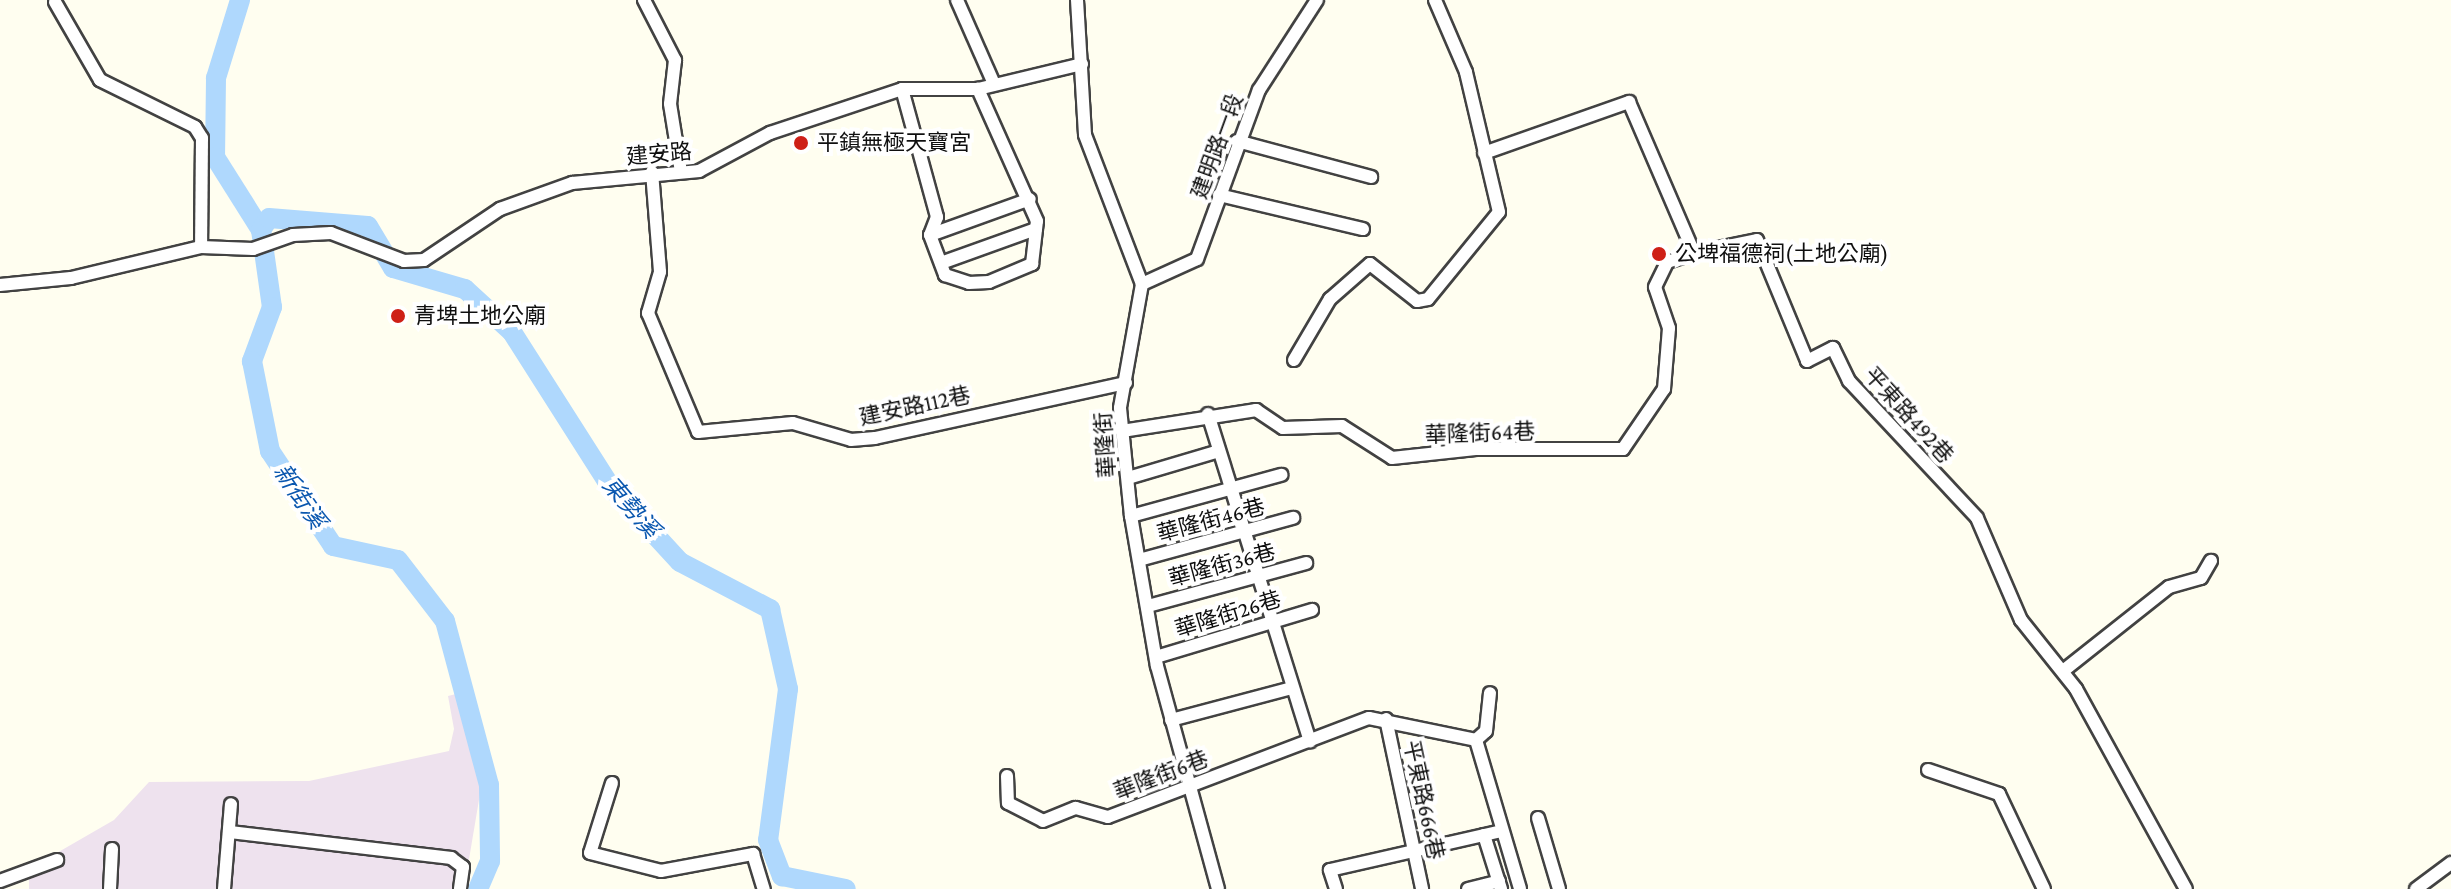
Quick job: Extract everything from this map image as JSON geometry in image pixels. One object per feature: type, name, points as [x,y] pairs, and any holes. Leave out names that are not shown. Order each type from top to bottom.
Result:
[{"type":"street","points":[[644,0],[675,60],[670,104],[681,172]]},
{"type":"street","points":[[957,0],[994,84]]},
{"type":"street","points":[[1077,0],[1087,143],[1142,284]]},
{"type":"street","name":"建明路一段","points":[[1142,284],[1197,259],[1237,141],[1259,90],[1317,0]]},
{"type":"street","points":[[1294,360],[1330,299],[1370,264],[1417,301],[1428,299],[1499,212],[1466,72],[1435,0]]},
{"type":"street","points":[[0,285],[71,278],[201,247],[202,138],[195,127],[100,80],[55,2]]},
{"type":"street","name":"建安路","points":[[201,247],[253,249],[293,235],[331,233],[404,261],[424,260],[500,209],[572,183],[713,167],[770,133],[902,89],[978,89],[1082,64]]},
{"type":"street","points":[[902,89],[937,217],[930,235],[945,275],[969,283],[1024,272],[1032,264],[1036,229],[1030,199],[978,89]]},
{"type":"street","points":[[1484,153],[1629,102],[1694,253]]},
{"type":"street","points":[[1237,141],[1371,177]]},
{"type":"street","name":"建安路112巷","points":[[652,172],[660,272],[648,313],[698,432],[793,423],[851,440],[875,438],[1126,383]]},
{"type":"street","points":[[1219,195],[1363,229]]},
{"type":"street","points":[[930,235],[1030,199]]},
{"type":"street","points":[[941,263],[1036,229]]},
{"type":"street","name":"平東路492巷","points":[[1694,253],[1757,240],[1807,361],[1833,348],[1849,381],[1977,518],[2021,620],[2063,671],[2186,889]]},
{"type":"street","name":"華隆街64巷","points":[[1122,431],[1208,414],[1256,410],[1283,428],[1342,426],[1392,458],[1476,449],[1623,449],[1664,389],[1669,328],[1655,287],[1667,262],[1694,253]]},
{"type":"street","name":"華隆街","points":[[1142,284],[1126,383],[1122,431],[1131,516],[1156,657],[1218,889]]},
{"type":"street","points":[[1208,414],[1229,490],[1310,742]]},
{"type":"street","points":[[1128,478],[1219,451]]},
{"type":"street","points":[[1131,516],[1281,475]]},
{"type":"street","name":"華隆街46巷","points":[[1139,560],[1293,518]]},
{"type":"street","points":[[2063,671],[2169,587],[2201,578],[2211,561]]},
{"type":"street","name":"華隆街36巷","points":[[1148,606],[1306,563]]},
{"type":"street","name":"華隆街26巷","points":[[1156,657],[1312,610]]},
{"type":"street","points":[[1171,720],[1292,688]]},
{"type":"street","points":[[1476,740],[1486,731],[1490,693]]},
{"type":"street","name":"華隆街6巷","points":[[1007,776],[1008,803],[1043,821],[1076,808],[1108,817],[1188,784],[1369,718],[1386,719]]},
{"type":"street","points":[[1386,719],[1476,740]]},
{"type":"street","name":"平東路666巷","points":[[1386,719],[1422,889]]},
{"type":"street","points":[[1476,740],[1520,889]]},
{"type":"street","points":[[1928,770],[1999,794],[2044,889]]},
{"type":"street","points":[[612,783],[590,853],[661,871],[753,854],[764,889]]},
{"type":"street","points":[[224,889],[231,804]]},
{"type":"street","points":[[1538,818],[1559,889]]},
{"type":"street","points":[[1336,889],[1330,870],[1502,831]]},
{"type":"street","points":[[230,832],[451,858],[463,867],[460,888]]},
{"type":"street","points":[[1468,889],[1500,885],[1484,835]]},
{"type":"street","points":[[110,889],[112,849]]},
{"type":"street","points":[[0,881],[57,860]]},
{"type":"street","points":[[2416,889],[2451,863]]},
{"type":"shaded area","points":[[460,693],[483,776],[464,889],[29,889],[29,869],[114,820],[149,782],[309,781],[449,751],[454,729],[448,696]]},
{"type":"waterway","name":"新街溪","points":[[240,0],[216,78],[215,157],[261,230],[272,307],[252,361],[270,451],[333,546],[398,560],[445,621],[489,785],[490,861],[478,889]]},
{"type":"waterway","name":"東勢溪","points":[[261,230],[269,218],[368,226],[393,268],[465,289],[512,332],[610,486],[680,562],[770,609],[788,689],[768,840],[782,876],[846,889]]},
{"type":"place","name":"平鎮無極天寶宮","points":[[801,143]]},
{"type":"place","name":"公埤福德祠(土地公廟)","points":[[1659,254]]},
{"type":"place","name":"青埤土地公廟","points":[[398,316]]}]
